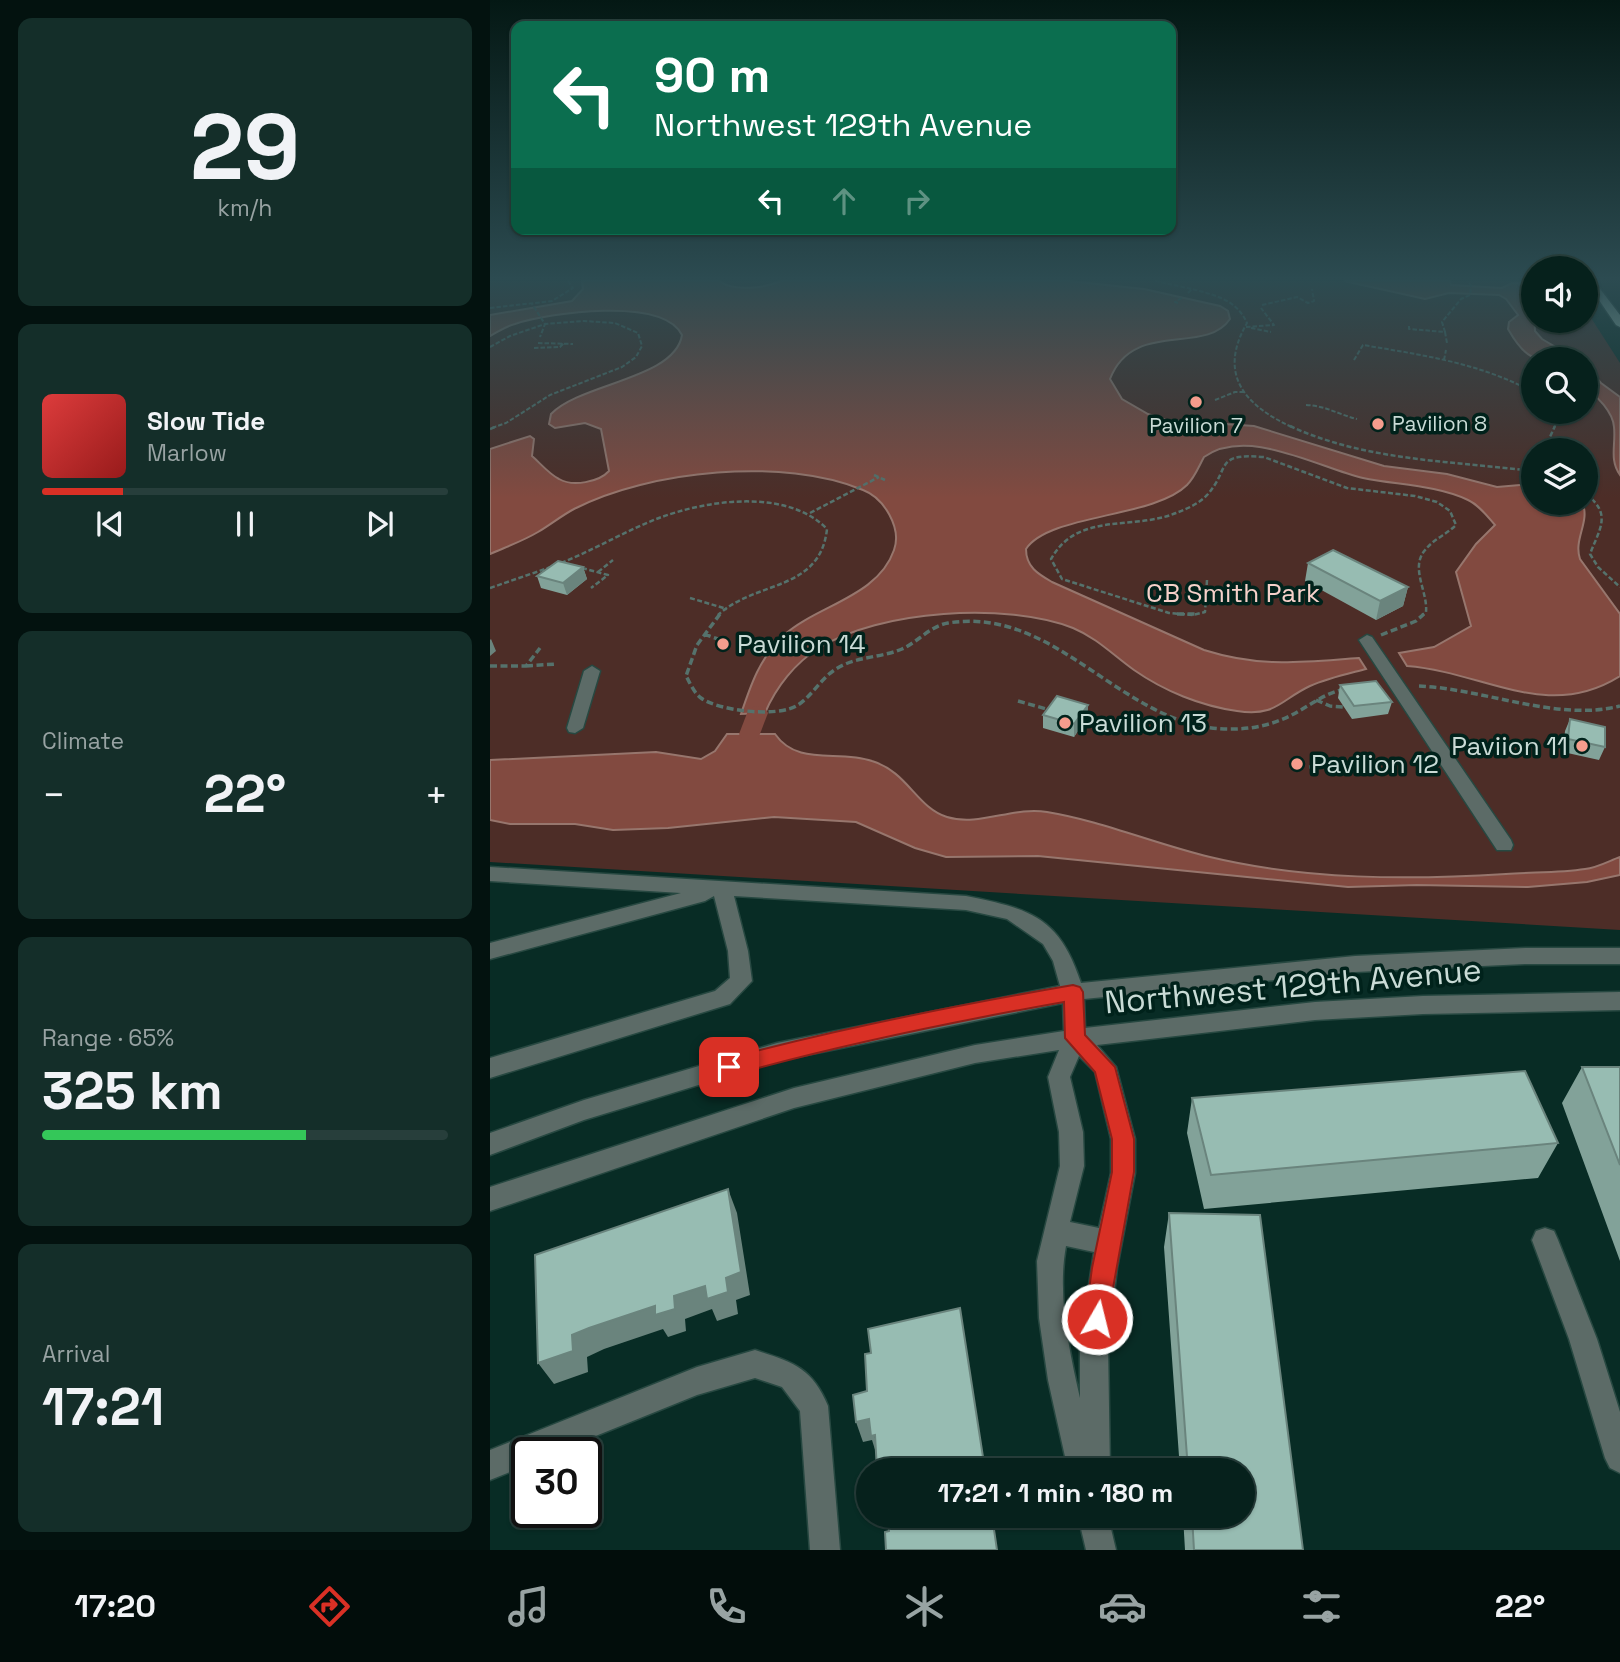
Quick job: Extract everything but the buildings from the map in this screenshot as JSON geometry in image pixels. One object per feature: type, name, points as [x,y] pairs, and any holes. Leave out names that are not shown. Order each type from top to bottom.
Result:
[{"type":"street","points":[[1367,640],[1504,845]]},
{"type":"street","points":[[575,728],[592,671]]},
{"type":"street","points":[[490,874],[966,903],[1013,913],[1050,938],[1063,960],[1073,992],[1075,1038],[1059,1077],[1071,1132],[1072,1166],[1050,1261],[1052,1318],[1062,1380],[1080,1458]]},
{"type":"street","points":[[490,950],[722,890]]},
{"type":"street","points":[[490,1068],[722,998],[741,981],[738,951],[722,890]]},
{"type":"street","name":"Northwest 129th Avenue","points":[[490,1144],[584,1110],[778,1052],[1073,992],[1355,964],[1525,956],[1620,956]]},
{"type":"street","name":"Northwest 129th Avenue","points":[[490,1199],[794,1098],[975,1054],[1075,1038],[1315,1011],[1423,1005],[1620,1000]]},
{"type":"street","points":[[1075,1038],[1105,1067],[1123,1139],[1123,1172],[1094,1344],[1095,1458]]},
{"type":"street","points":[[1055,1231],[1109,1243]]},
{"type":"street","points":[[1545,1240],[1583,1339],[1620,1458]]},
{"type":"street","points":[[490,1465],[697,1381],[755,1364],[791,1376],[814,1406],[825,1550]]},
{"type":"street","points":[[1096,1528],[1101,1550]]},
{"type":"path","points":[[490,429],[506,423],[550,395],[622,367],[638,353]]},
{"type":"path","points":[[1235,353],[1233,365],[1239,385],[1259,407],[1290,428],[1338,446],[1521,470]]},
{"type":"path","points":[[1354,360],[1358,353]]},
{"type":"path","points":[[1408,353],[1503,376],[1521,386]]},
{"type":"path","points":[[1444,360],[1445,353]]},
{"type":"path","points":[[1215,400],[1235,392],[1245,392]]},
{"type":"path","points":[[1306,405],[1327,405],[1338,414],[1357,419]]},
{"type":"path","points":[[1207,580],[1205,612],[1193,615],[1169,613],[1062,579],[1051,559],[1063,539],[1079,531],[1120,522],[1160,519],[1199,502],[1208,493],[1219,470],[1234,458],[1267,458],[1348,488],[1434,501],[1443,505],[1452,512],[1456,525],[1421,554],[1418,566],[1427,596],[1426,612],[1416,621],[1367,640]]},
{"type":"path","points":[[874,475],[885,480]]},
{"type":"path","points":[[809,514],[879,477]]},
{"type":"path","points":[[490,588],[562,563],[660,518],[702,508],[741,503],[772,504],[809,514],[827,529],[828,543],[821,560],[805,573],[732,604],[704,634],[691,653],[686,676],[700,697],[734,710],[782,710],[797,707],[841,667],[895,652],[912,644],[935,626],[972,621],[1028,631],[1052,642],[1130,698],[1182,722],[1222,729],[1276,723],[1316,700],[1348,688]]},
{"type":"path","points":[[1598,503],[1603,521],[1590,554],[1598,567],[1620,587]]},
{"type":"path","points":[[598,572],[613,560]]},
{"type":"path","points":[[562,563],[607,575],[591,588]]},
{"type":"path","points":[[574,576],[584,569]]},
{"type":"path","points":[[690,598],[727,609]]},
{"type":"path","points":[[704,634],[718,639]]},
{"type":"path","points":[[526,666],[540,649]]},
{"type":"path","points":[[490,666],[556,664]]},
{"type":"path","points":[[1399,688],[1419,686],[1461,690],[1558,711],[1592,713],[1620,706]]},
{"type":"path","points":[[1316,700],[1330,706],[1344,707]]},
{"type":"path","points":[[1018,701],[1055,712]]},
{"type":"path","points":[[1308,767],[1388,761]]},
{"type":"green space","name":"CB Smith Park","points":[[490,353],[1521,353],[1521,424],[1598,424],[1598,353],[1614,353],[1620,363],[1620,930],[490,862]]},
{"type":"shaded area","points":[[672,353],[1131,353],[1121,361],[1110,379],[1122,399],[1148,414],[1166,420],[1254,426],[1384,466],[1447,474],[1497,487],[1521,485],[1521,515],[1585,515],[1578,552],[1580,559],[1620,614],[1620,676],[1593,689],[1567,695],[1541,695],[1407,666],[1399,653],[1434,647],[1471,626],[1456,572],[1476,544],[1495,525],[1476,505],[1456,495],[1430,488],[1363,478],[1284,452],[1241,446],[1222,449],[1204,457],[1190,482],[1172,496],[1128,511],[1078,522],[1038,538],[1026,549],[1028,561],[1038,573],[1052,582],[1204,650],[1263,661],[1299,662],[1359,658],[1366,669],[1310,686],[1277,706],[1261,712],[1237,711],[1196,701],[1158,685],[1073,628],[1014,615],[944,614],[908,618],[844,635],[819,648],[794,668],[765,713],[741,714],[762,662],[775,644],[797,625],[861,590],[886,566],[894,550],[895,532],[884,507],[871,494],[831,480],[795,474],[717,472],[678,477],[605,496],[574,509],[526,538],[490,554],[490,449],[530,436],[534,439],[532,456],[559,479],[578,483],[605,475],[609,471],[601,429],[585,423],[555,428],[549,424],[551,414],[583,395],[663,362]]},
{"type":"shaded area","points":[[1598,380],[1620,397],[1620,475],[1614,458],[1613,421],[1598,398]]},
{"type":"shaded area","points":[[727,734],[775,734],[784,744],[807,754],[846,756],[872,761],[895,773],[927,806],[947,817],[971,820],[1022,812],[1047,812],[1246,865],[1320,874],[1432,877],[1555,872],[1598,866],[1620,857],[1620,875],[1587,882],[1528,887],[1348,887],[1038,856],[946,857],[915,848],[856,822],[774,817],[668,828],[613,830],[575,824],[510,824],[490,820],[490,760],[656,752],[701,759],[715,751]]},
{"type":"waterway","points":[[750,734],[757,713]]},
{"type":"place","name":"Pavilion 7","points":[[1196,402]]},
{"type":"place","name":"Pavilion 8","points":[[1378,424]]},
{"type":"place","name":"Pavilion 14","points":[[723,644]]},
{"type":"place","name":"Pavilion 13","points":[[1065,723]]},
{"type":"place","name":"Paviion 11","points":[[1582,746]]},
{"type":"place","name":"Pavilion 12","points":[[1297,764]]},
{"type":"route","points":[[729,1067],[804,1046],[1073,992],[1075,1038],[1105,1067],[1123,1139],[1123,1172],[1097,1319]]}]
